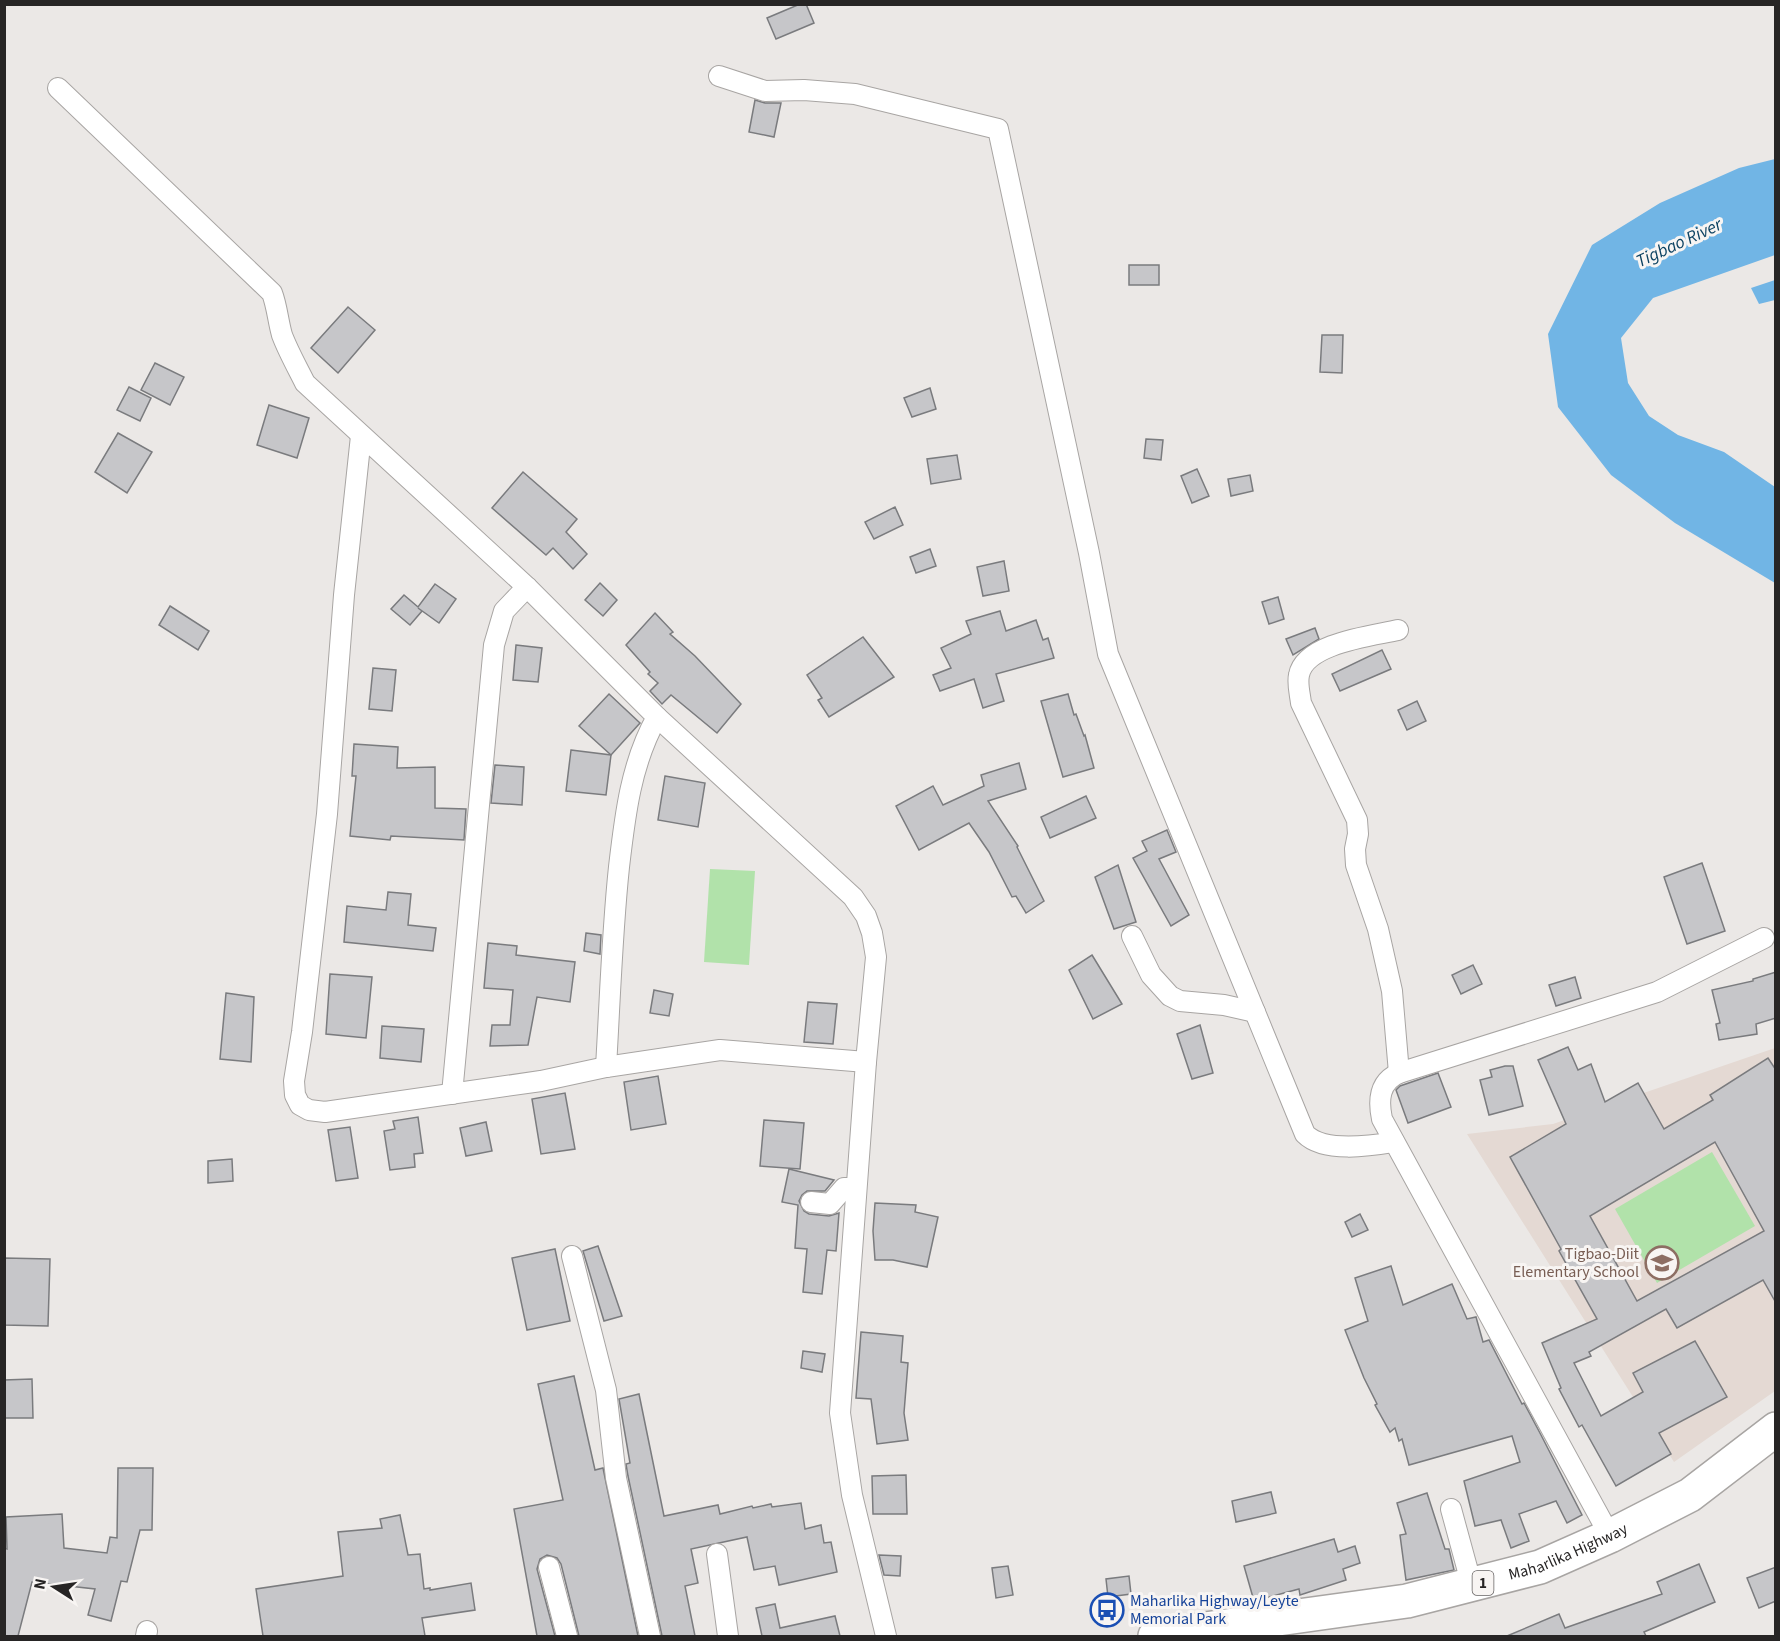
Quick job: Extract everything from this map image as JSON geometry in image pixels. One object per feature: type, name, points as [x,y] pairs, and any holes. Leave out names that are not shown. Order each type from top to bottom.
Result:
[{"type":"highway","name":"Maharlika Highway","points":[[1155,1636],[1213,1633],[1407,1602],[1540,1567],[1610,1536],[1690,1495],[1776,1429]]},
{"type":"street","points":[[719,76],[765,91],[804,90],[855,94],[998,129],[1087,542],[1108,654],[1305,1134],[1309,1138],[1335,1145],[1355,1147],[1394,1142]]},
{"type":"street","points":[[58,88],[272,293],[283,338],[304,383],[527,587],[657,717],[854,897],[866,916],[872,933],[876,957],[840,1413],[852,1495],[886,1636]]},
{"type":"street","points":[[362,436],[344,595],[327,814],[302,1032],[294,1081],[295,1095],[304,1108],[325,1112],[541,1081],[606,1067],[720,1050],[866,1062]]},
{"type":"street","points":[[452,1094],[494,645],[504,611],[527,587]]},
{"type":"street","points":[[1398,630],[1352,640],[1318,651],[1303,664],[1299,674],[1299,685],[1301,703],[1357,820],[1356,865],[1378,928],[1392,991],[1399,1073]]},
{"type":"street","points":[[606,1067],[615,904],[627,801],[649,731],[657,717]]},
{"type":"street","points":[[1132,936],[1151,975],[1170,996],[1180,1001],[1224,1005],[1255,1012]]},
{"type":"street","points":[[1610,1536],[1382,1119],[1379,1102],[1382,1088],[1391,1076],[1399,1073],[1657,992],[1764,938]]},
{"type":"street","points":[[811,1202],[830,1204],[844,1188],[856,1188]]},
{"type":"street","points":[[572,1256],[606,1390],[616,1478],[650,1636]]},
{"type":"street","points":[[1451,1509],[1472,1586]]},
{"type":"street","points":[[717,1554],[728,1636]]},
{"type":"street","points":[[549,1567],[567,1636]]},
{"type":"shaded area","name":"Tigbao-Diit Elementary School","points":[[1775,1048],[1775,1391],[1674,1462],[1467,1134],[1553,1124]]},
{"type":"green space","points":[[710,869],[755,871],[749,965],[704,962]]},
{"type":"green space","points":[[1712,1152],[1755,1226],[1657,1283],[1615,1209]]},
{"type":"water","name":"Tigbao River","points":[[1775,159],[1775,255],[1653,298],[1621,338],[1628,383],[1649,416],[1678,435],[1724,452],[1775,487],[1775,583],[1675,523],[1611,475],[1558,407],[1548,334],[1592,245],[1660,203],[1739,168]]},
{"type":"water","points":[[1775,280],[1775,300],[1759,304],[1751,288]]},
{"type":"building","points":[[800,4],[806,4],[814,23],[776,39],[767,18]]},
{"type":"building","points":[[755,100],[765,103],[781,103],[774,137],[749,132]]},
{"type":"building","points":[[1129,265],[1159,265],[1159,285],[1129,285]]},
{"type":"building","points":[[348,307],[375,330],[338,373],[311,348]]},
{"type":"building","points":[[1322,335],[1343,335],[1342,373],[1320,372]]},
{"type":"building","points":[[155,363],[184,377],[170,405],[141,390]]},
{"type":"building","points":[[129,387],[151,398],[140,421],[117,410]]},
{"type":"building","points":[[930,388],[936,409],[912,417],[904,398]]},
{"type":"building","points":[[269,405],[309,418],[297,458],[257,445]]},
{"type":"building","points":[[118,433],[152,452],[127,493],[95,472]]},
{"type":"building","points":[[1146,439],[1163,440],[1161,460],[1144,458]]},
{"type":"building","points":[[957,455],[961,479],[931,484],[927,459]]},
{"type":"building","points":[[1197,469],[1209,496],[1192,503],[1181,476]]},
{"type":"building","points":[[523,472],[577,519],[566,532],[587,554],[573,569],[553,548],[546,555],[492,508]]},
{"type":"building","points":[[1250,475],[1253,491],[1231,496],[1228,479]]},
{"type":"building","points":[[895,507],[903,525],[874,539],[865,522]]},
{"type":"building","points":[[930,549],[936,566],[916,573],[910,557]]},
{"type":"building","points":[[1004,561],[1009,591],[983,596],[977,567]]},
{"type":"building","points":[[600,583],[617,600],[603,616],[585,600]]},
{"type":"building","points":[[435,584],[456,599],[439,623],[418,608],[422,611],[410,625],[391,609],[404,595],[418,607]]},
{"type":"building","points":[[1278,597],[1284,619],[1269,624],[1262,602]]},
{"type":"building","points":[[170,606],[209,631],[198,650],[159,625]]},
{"type":"building","points":[[1000,611],[1006,631],[1036,620],[1043,640],[1048,638],[1054,658],[996,674],[1004,701],[983,708],[974,679],[940,691],[933,675],[951,668],[941,648],[971,634],[966,621]]},
{"type":"building","points":[[655,613],[673,632],[670,634],[695,656],[741,704],[717,733],[671,695],[662,704],[650,691],[658,683],[648,674],[650,672],[626,645]]},
{"type":"building","points":[[1315,628],[1319,639],[1293,655],[1286,639]]},
{"type":"building","points":[[863,637],[894,677],[829,717],[818,700],[822,698],[807,675]]},
{"type":"building","points":[[516,645],[542,648],[538,682],[513,680]]},
{"type":"building","points":[[1382,650],[1391,669],[1340,691],[1332,674]]},
{"type":"building","points":[[373,668],[396,670],[392,711],[369,709]]},
{"type":"building","points":[[609,694],[640,723],[611,755],[579,726]]},
{"type":"building","points":[[1068,694],[1074,715],[1076,714],[1085,735],[1094,768],[1063,777],[1041,701]]},
{"type":"building","points":[[1417,701],[1426,721],[1407,730],[1398,710]]},
{"type":"building","points":[[354,744],[398,747],[397,768],[435,767],[435,808],[466,809],[464,840],[391,836],[390,840],[350,836],[356,776],[352,776]]},
{"type":"building","points":[[571,750],[611,755],[606,795],[566,791]]},
{"type":"building","points":[[1019,763],[1026,789],[988,801],[1018,846],[1044,901],[1026,913],[1016,896],[1012,897],[989,852],[969,823],[919,850],[896,806],[933,786],[943,805],[984,786],[981,775]]},
{"type":"building","points":[[495,765],[524,767],[522,805],[491,803]]},
{"type":"building","points":[[665,776],[705,783],[698,827],[658,820]]},
{"type":"building","points":[[1086,796],[1096,818],[1050,838],[1041,817]]},
{"type":"building","points":[[1167,830],[1176,852],[1159,859],[1189,915],[1171,926],[1133,858],[1147,851],[1142,841]]},
{"type":"building","points":[[1702,863],[1725,931],[1687,944],[1664,877]]},
{"type":"building","points":[[1118,865],[1136,922],[1114,929],[1095,877]]},
{"type":"building","points":[[388,892],[411,894],[408,925],[436,928],[433,951],[344,942],[347,906],[386,910]]},
{"type":"building","points":[[586,933],[601,935],[600,954],[584,951]]},
{"type":"building","points":[[488,943],[517,946],[516,955],[575,962],[570,1002],[537,997],[528,1045],[490,1046],[492,1025],[510,1025],[513,990],[484,988]]},
{"type":"building","points":[[1092,955],[1122,1004],[1093,1019],[1069,970]]},
{"type":"building","points":[[1473,965],[1482,984],[1461,994],[1452,975]]},
{"type":"building","points":[[1776,972],[1776,1018],[1756,1024],[1757,1034],[1719,1040],[1716,1024],[1720,1023],[1712,990],[1753,981],[1753,979]]},
{"type":"building","points":[[330,974],[372,977],[366,1038],[326,1034]]},
{"type":"building","points":[[1575,977],[1581,998],[1556,1006],[1549,985]]},
{"type":"building","points":[[654,990],[673,994],[669,1016],[650,1013]]},
{"type":"building","points":[[226,993],[254,997],[251,1062],[220,1059]]},
{"type":"building","points":[[808,1002],[837,1004],[833,1044],[804,1042]]},
{"type":"building","points":[[1200,1025],[1213,1073],[1192,1079],[1177,1034]]},
{"type":"building","points":[[382,1026],[424,1029],[421,1062],[380,1058]]},
{"type":"building","points":[[1568,1047],[1578,1070],[1591,1064],[1605,1102],[1638,1083],[1664,1129],[1713,1100],[1710,1095],[1768,1058],[1776,1070],[1776,1303],[1763,1280],[1677,1328],[1666,1309],[1589,1352],[1591,1356],[1574,1363],[1601,1416],[1643,1392],[1633,1373],[1695,1341],[1727,1397],[1659,1433],[1671,1454],[1616,1486],[1582,1425],[1579,1427],[1559,1389],[1561,1388],[1542,1343],[1597,1319],[1510,1157],[1566,1124],[1538,1060]],"holes":[[[1715,1142],[1764,1231],[1637,1301],[1590,1216]]]},
{"type":"building","points":[[1513,1066],[1523,1106],[1489,1115],[1480,1080],[1492,1077],[1490,1070]]},
{"type":"building","points":[[1438,1073],[1451,1107],[1408,1123],[1396,1090],[1400,1086]]},
{"type":"building","points":[[658,1076],[666,1124],[631,1130],[624,1082]]},
{"type":"building","points":[[565,1093],[575,1149],[541,1154],[532,1099]]},
{"type":"building","points":[[418,1117],[423,1153],[414,1154],[415,1167],[390,1170],[384,1131],[395,1129],[393,1121]]},
{"type":"building","points":[[764,1120],[804,1123],[800,1169],[760,1166]]},
{"type":"building","points":[[486,1122],[492,1151],[466,1156],[460,1128]]},
{"type":"building","points":[[350,1127],[358,1178],[336,1181],[328,1130]]},
{"type":"building","points":[[232,1159],[233,1181],[208,1183],[208,1161]]},
{"type":"building","points":[[789,1169],[834,1180],[825,1191],[807,1191],[799,1201],[804,1211],[809,1214],[829,1216],[839,1213],[836,1251],[827,1250],[822,1294],[803,1292],[807,1249],[795,1248],[798,1205],[782,1202]]},
{"type":"building","points":[[875,1203],[916,1205],[915,1212],[938,1217],[927,1267],[893,1260],[875,1260],[873,1231]]},
{"type":"building","points":[[1360,1214],[1368,1230],[1352,1237],[1345,1222]]},
{"type":"building","points":[[598,1246],[622,1316],[604,1321],[583,1251]]},
{"type":"building","points":[[555,1249],[570,1321],[527,1330],[512,1258]]},
{"type":"building","points":[[4,1258],[50,1259],[48,1326],[4,1325]]},
{"type":"building","points":[[1391,1266],[1403,1305],[1452,1284],[1467,1319],[1476,1317],[1483,1342],[1489,1340],[1582,1515],[1567,1523],[1556,1501],[1519,1514],[1529,1541],[1511,1548],[1501,1520],[1475,1526],[1464,1481],[1520,1462],[1512,1436],[1409,1465],[1402,1439],[1399,1441],[1395,1428],[1390,1432],[1375,1405],[1377,1404],[1345,1330],[1368,1321],[1355,1278]]},
{"type":"building","points":[[861,1332],[903,1336],[901,1362],[908,1363],[904,1413],[908,1440],[877,1444],[871,1399],[856,1398]]},
{"type":"building","points":[[803,1351],[825,1354],[822,1372],[801,1368]]},
{"type":"building","points":[[574,1376],[595,1470],[603,1468],[638,1636],[579,1636],[561,1564],[557,1558],[547,1555],[540,1559],[537,1569],[555,1636],[537,1636],[514,1509],[563,1500],[538,1384]]},
{"type":"building","points":[[32,1379],[33,1418],[4,1418],[4,1380]]},
{"type":"building","points":[[639,1394],[664,1516],[718,1505],[720,1514],[752,1506],[753,1508],[771,1504],[772,1507],[801,1503],[805,1529],[821,1525],[824,1543],[831,1542],[837,1572],[779,1585],[775,1566],[754,1570],[747,1537],[691,1549],[698,1583],[685,1586],[695,1636],[662,1636],[628,1476],[626,1464],[630,1463],[619,1399]]},
{"type":"building","points":[[118,1468],[153,1468],[152,1530],[140,1530],[127,1582],[121,1581],[111,1621],[88,1615],[95,1589],[32,1582],[18,1636],[4,1636],[6,1517],[62,1514],[64,1548],[107,1553],[110,1537],[117,1538]]},
{"type":"building","points":[[906,1475],[907,1514],[873,1514],[872,1476]]},
{"type":"building","points":[[1271,1492],[1276,1513],[1236,1522],[1232,1501]]},
{"type":"building","points":[[1427,1493],[1445,1549],[1449,1549],[1454,1570],[1406,1580],[1400,1535],[1406,1534],[1397,1503]]},
{"type":"building","points":[[400,1515],[408,1555],[420,1554],[424,1589],[471,1583],[475,1610],[422,1618],[425,1636],[263,1636],[256,1589],[343,1576],[338,1532],[382,1528],[380,1519]]},
{"type":"building","points":[[1334,1539],[1338,1552],[1355,1546],[1360,1563],[1343,1569],[1346,1580],[1300,1595],[1299,1589],[1254,1601],[1244,1566]]},
{"type":"building","points":[[879,1555],[901,1556],[900,1576],[884,1575]]},
{"type":"building","points":[[1699,1564],[1715,1602],[1644,1632],[1646,1636],[1507,1636],[1559,1614],[1565,1628],[1662,1594],[1657,1582]]},
{"type":"building","points":[[1008,1566],[1013,1595],[996,1598],[992,1568]]},
{"type":"building","points":[[1776,1567],[1776,1601],[1759,1608],[1747,1578]]},
{"type":"building","points":[[1129,1576],[1131,1594],[1108,1597],[1106,1579]]},
{"type":"building","points":[[775,1604],[780,1628],[835,1616],[840,1636],[762,1636],[756,1608]]},
{"type":"place","name":"Tigbao-Diit Elementary School","points":[[1662,1263]]},
{"type":"place","name":"Maharlika Highway/Leyte Memorial Park","points":[[1107,1610]]}]
